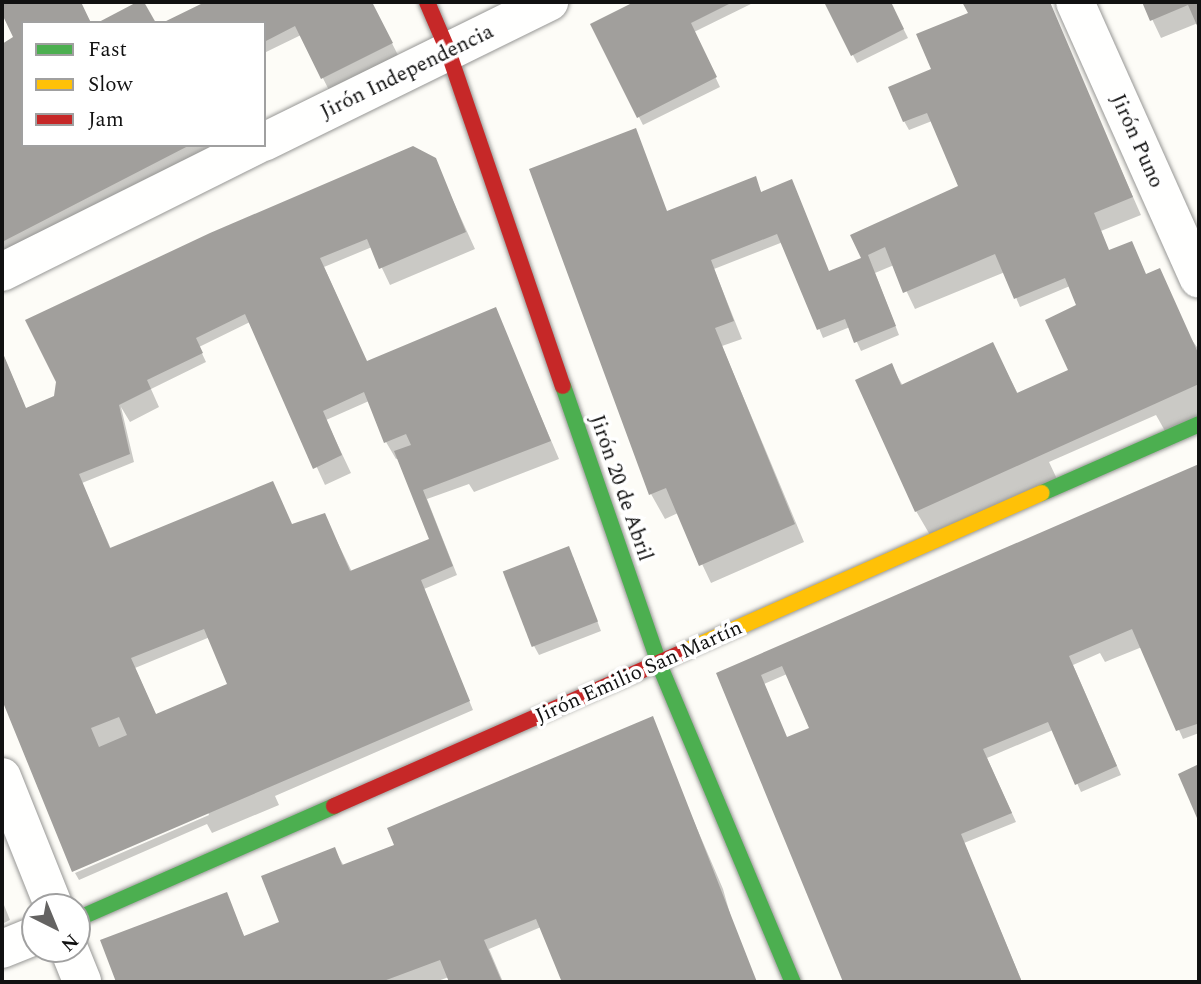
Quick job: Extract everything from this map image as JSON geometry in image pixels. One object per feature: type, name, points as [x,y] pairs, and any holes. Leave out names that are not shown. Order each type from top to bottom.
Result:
[{"type":"street","name":"Jirón 20 de Abril","points":[[427,2],[448,51],[659,664],[793,982]]},
{"type":"street","name":"Jirón Independencia","points":[[266,141],[549,2]]},
{"type":"street","name":"Jirón Puno","points":[[1075,2],[1199,279]]},
{"type":"street","points":[[2,272],[253,147]]},
{"type":"street","name":"Jirón Emilio San Martín","points":[[91,913],[1199,424]]},
{"type":"street","points":[[2,777],[48,893]]},
{"type":"street","points":[[2,949],[21,942]]},
{"type":"street","points":[[75,963],[82,982]]},
{"type":"building","points":[[2,2],[81,2],[90,21],[21,21],[21,147],[186,147],[2,242],[2,44],[13,37],[2,14]]},
{"type":"building","points":[[137,2],[144,2],[155,21],[101,21]]},
{"type":"building","points":[[205,2],[372,2],[393,43],[321,79],[295,26],[266,41],[266,21],[166,21]]},
{"type":"building","points":[[634,2],[733,2],[691,23],[717,77],[637,118],[590,24]]},
{"type":"building","points":[[824,2],[891,2],[904,29],[851,56]]},
{"type":"building","points":[[962,2],[1050,2],[1133,197],[1094,213],[1109,250],[1132,241],[1146,274],[1160,268],[1199,355],[1199,384],[915,512],[855,380],[892,363],[901,385],[993,342],[1017,393],[1068,370],[1045,320],[1076,305],[1065,278],[1014,299],[995,254],[903,293],[885,247],[868,255],[896,326],[854,343],[845,319],[817,330],[777,234],[711,260],[734,321],[715,328],[795,524],[699,566],[666,488],[649,495],[529,169],[636,128],[667,211],[756,176],[761,192],[792,179],[829,271],[861,258],[850,235],[958,186],[927,113],[903,122],[888,87],[931,69],[916,34],[968,13]]},
{"type":"building","points":[[1142,2],[1199,2],[1199,30],[1188,5],[1150,21]]},
{"type":"building","points":[[413,146],[436,158],[466,232],[379,269],[367,239],[320,258],[367,361],[496,307],[551,441],[423,490],[453,566],[421,580],[470,701],[72,872],[2,700],[2,351],[26,408],[54,396],[56,382],[25,320],[210,233]],"holes":[[[245,314],[313,469],[342,455],[323,411],[364,392],[384,443],[406,434],[411,445],[394,451],[429,539],[350,571],[325,513],[292,524],[273,481],[110,548],[79,474],[130,454],[119,405],[151,389],[147,380],[203,353],[196,338]],[[204,629],[227,684],[156,714],[131,658]],[[119,717],[127,735],[99,747],[91,728]]]},
{"type":"building","points":[[1199,464],[1199,730],[1197,724],[1176,731],[1132,629],[1069,656],[1117,766],[1075,785],[1048,722],[983,749],[1012,813],[961,834],[1022,982],[843,982],[716,673]],"holes":[[[782,666],[809,728],[787,737],[761,675]]]},
{"type":"building","points":[[569,546],[598,622],[532,647],[503,571]]},
{"type":"building","points":[[653,716],[757,982],[556,982],[561,980],[536,919],[484,940],[502,982],[449,982],[440,960],[381,982],[116,982],[100,940],[227,892],[244,936],[279,922],[261,876],[335,847],[342,865],[394,845],[387,828]]},
{"type":"building","points":[[1199,764],[1199,817],[1197,818],[1178,774]]},
{"type":"traffic: fast","points":[[563,386],[659,664],[793,982]]},
{"type":"traffic: fast","points":[[1042,493],[1199,424]]},
{"type":"traffic: fast","points":[[91,913],[334,806]]},
{"type":"traffic: slow","points":[[685,651],[1042,493]]},
{"type":"traffic: jam","points":[[427,2],[448,51],[563,386]]},
{"type":"traffic: jam","points":[[334,806],[685,651]]}]
